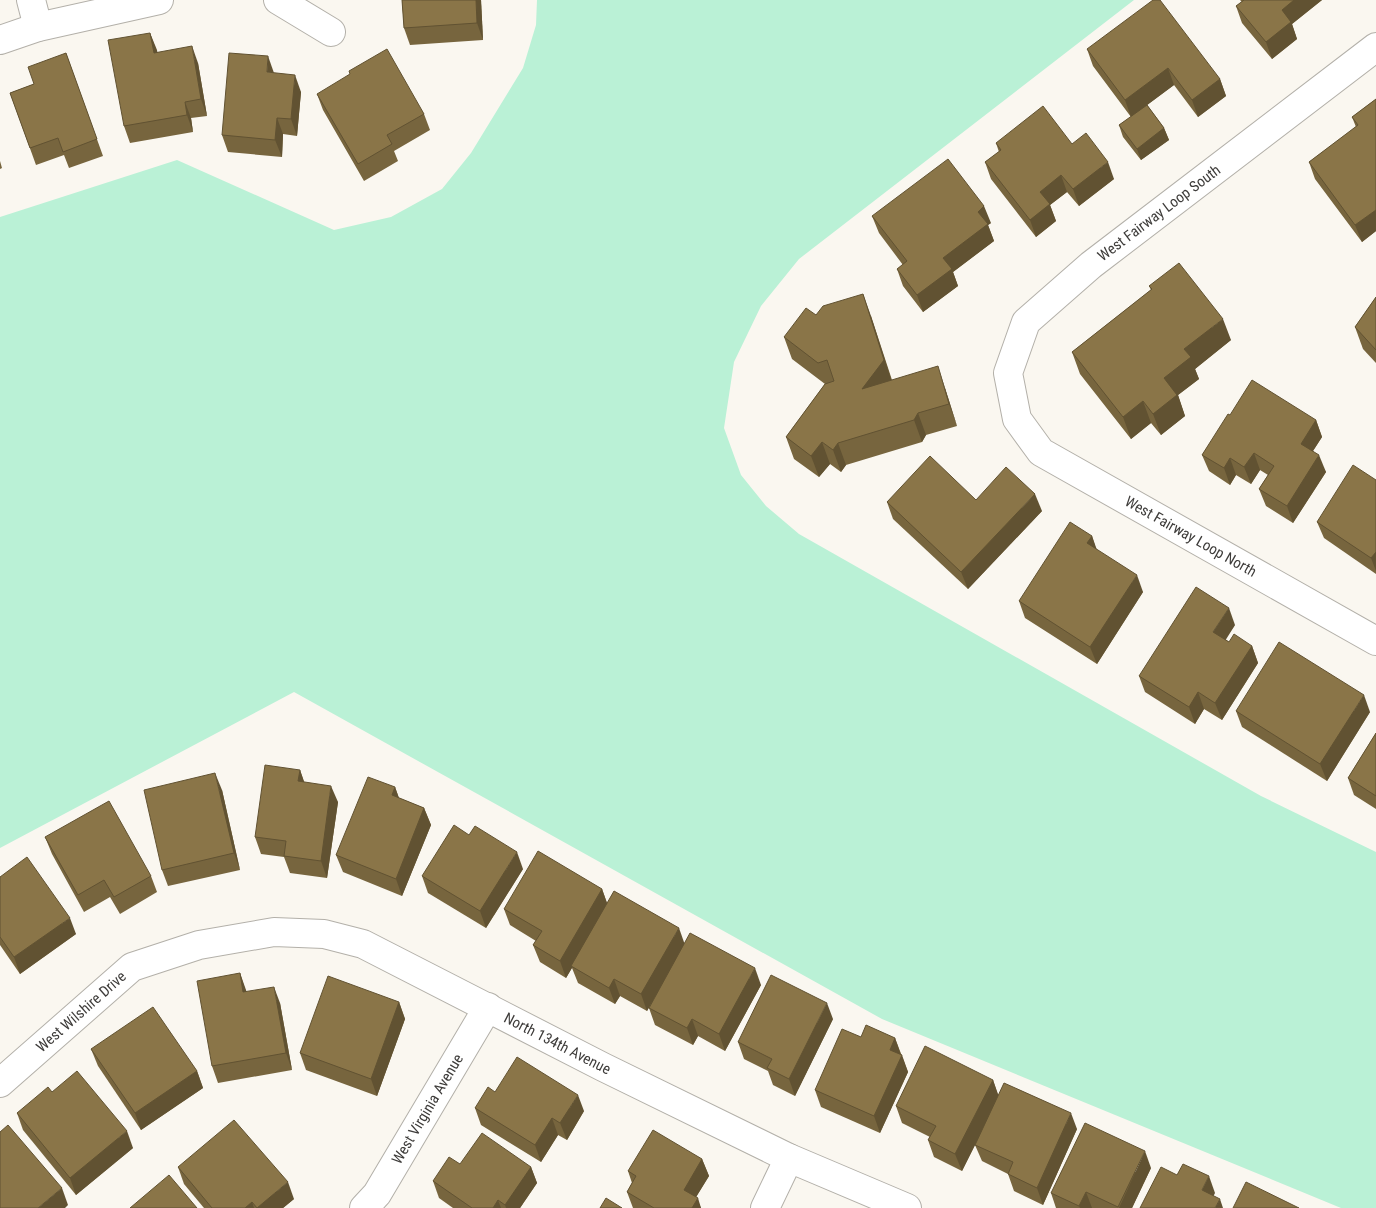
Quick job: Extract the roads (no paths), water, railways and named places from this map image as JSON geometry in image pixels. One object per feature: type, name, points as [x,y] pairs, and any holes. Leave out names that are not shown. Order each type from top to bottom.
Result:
[{"type":"street","points":[[31,0],[38,26]]},
{"type":"street","points":[[0,40],[38,26],[159,0]]},
{"type":"street","points":[[278,0],[331,32]]},
{"type":"street","name":"West Fairway Loop South","points":[[1017,419],[1008,373],[1026,322],[1092,265],[1376,47]]},
{"type":"street","name":"West Fairway Loop North","points":[[1017,419],[1042,452],[1376,640]]},
{"type":"street","name":"North 134th Avenue","points":[[199,944],[274,932],[324,934],[362,944],[603,1067],[789,1158],[907,1208]]},
{"type":"street","name":"West Wilshire Drive","points":[[0,1083],[132,967],[199,944]]},
{"type":"street","name":"West Virginia Avenue","points":[[364,1208],[377,1194],[488,1007]]},
{"type":"street","points":[[765,1208],[789,1158]]}]
